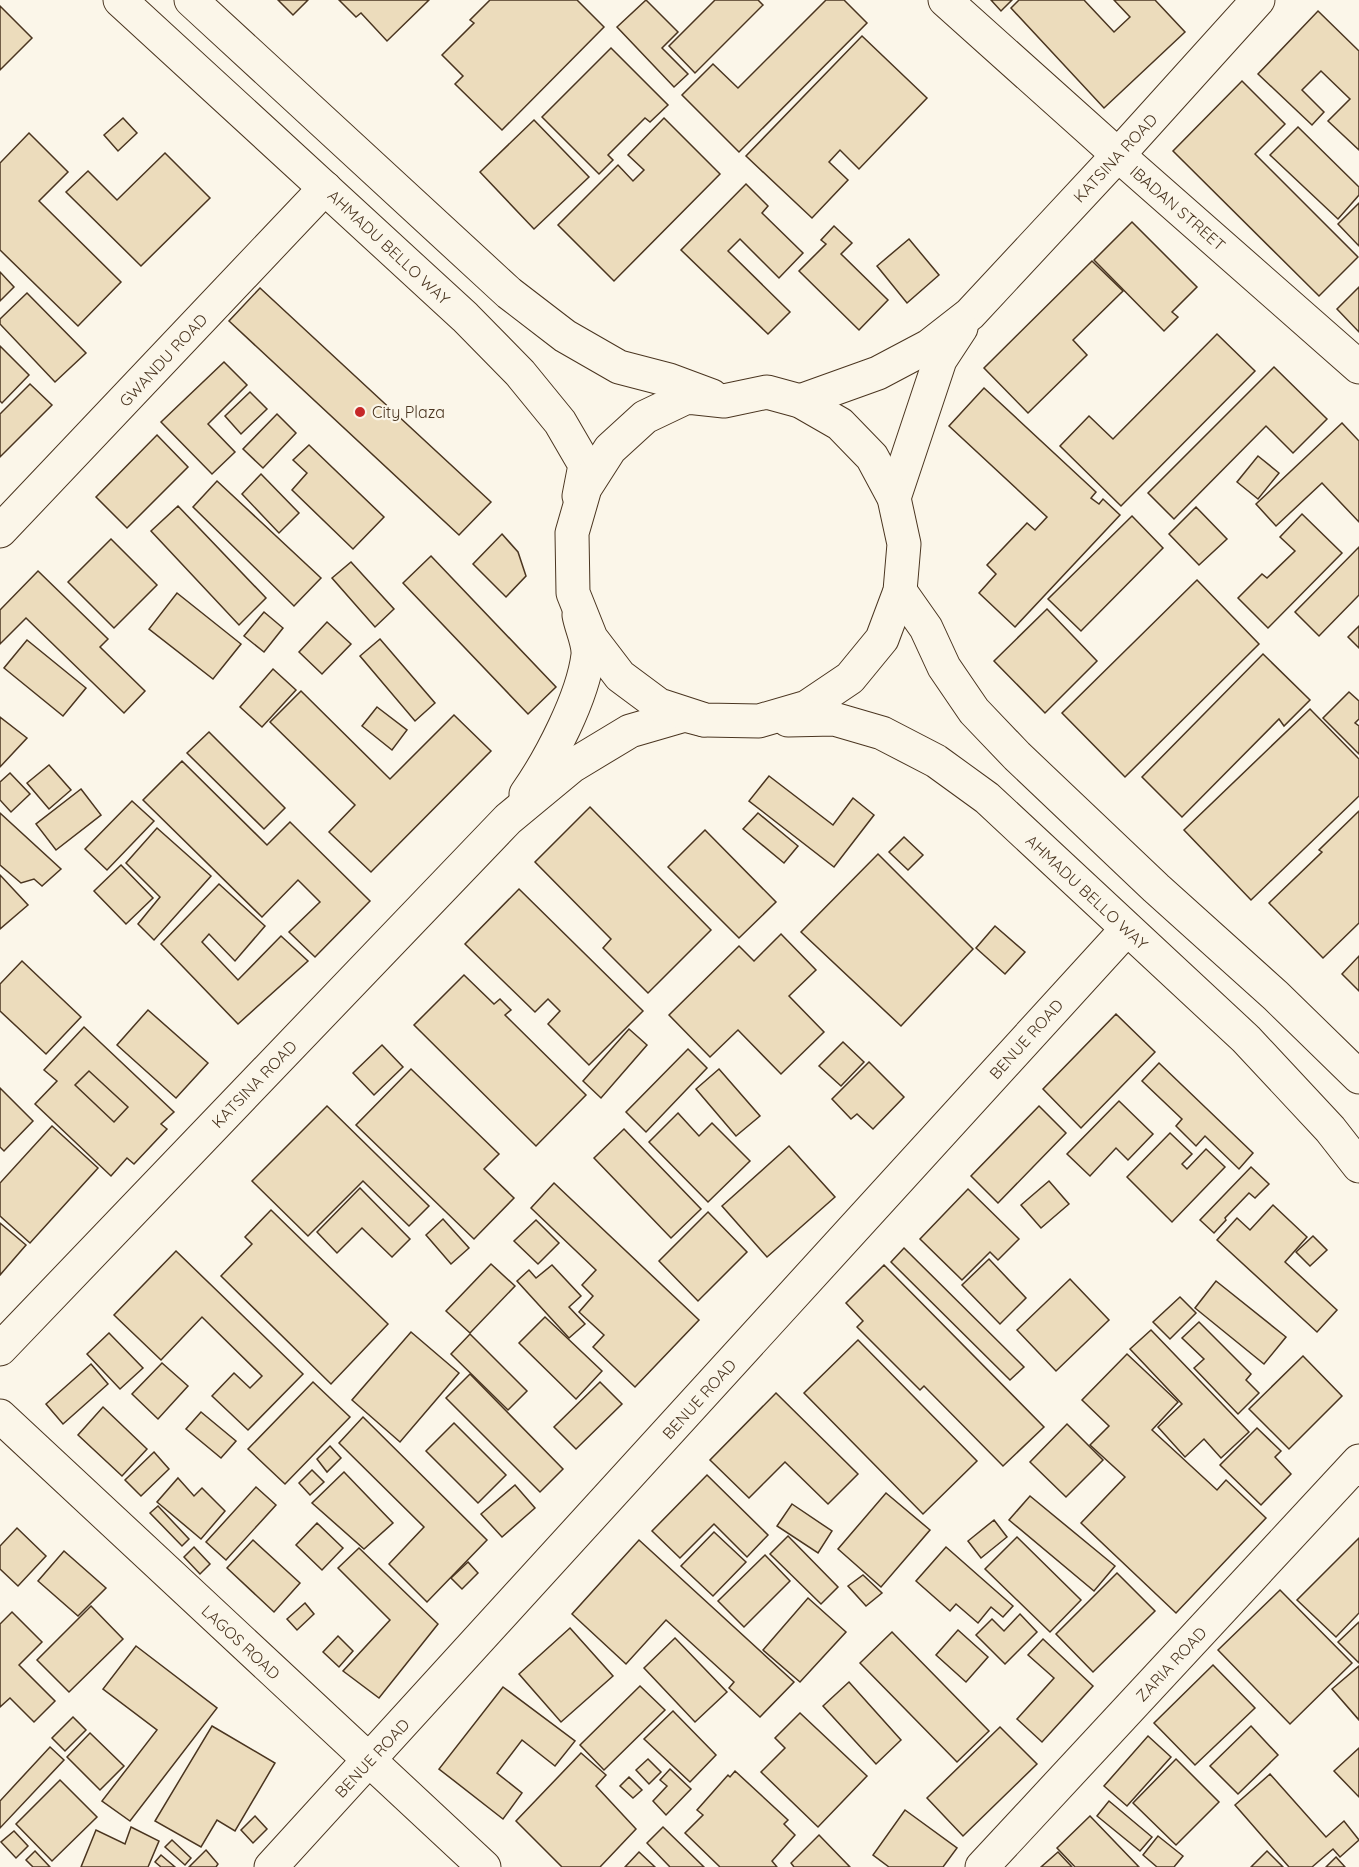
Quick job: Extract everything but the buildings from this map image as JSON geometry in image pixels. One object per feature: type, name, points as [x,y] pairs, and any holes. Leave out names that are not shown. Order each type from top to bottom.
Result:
[{"type":"street","name":"AHMADU BELLO WAY","points":[[120,0],[465,318],[520,373],[560,422],[585,465],[572,533]]},
{"type":"street","points":[[190,0],[508,293],[565,336],[619,367],[669,380],[724,401]]},
{"type":"street","name":"IBADAN STREET","points":[[945,0],[1359,367]]},
{"type":"street","name":"KATSINA ROAD","points":[[800,401],[878,373],[929,346],[970,314],[1258,0]]},
{"type":"street","name":"GWANDU ROAD","points":[[0,531],[325,188]]},
{"type":"street","name":"KATSINA ROAD","points":[[894,498],[940,360],[970,314]]},
{"type":"street","points":[[705,720],[659,705],[620,676],[591,638],[573,593],[572,533],[585,488],[610,448],[645,417],[687,397],[724,401],[767,392],[800,401],[840,424],[872,457],[894,498],[904,544],[900,591],[882,639],[850,678],[807,707],[759,722]]},
{"type":"street","points":[[900,591],[926,628],[944,667],[974,711],[1017,756],[1156,888],[1276,996],[1359,1077]]},
{"type":"street","name":"KATSINA ROAD","points":[[508,819],[536,780],[575,702],[588,654],[573,593]]},
{"type":"street","name":"KATSINA ROAD","points":[[0,1349],[508,819],[572,766],[630,731],[686,715],[705,720]]},
{"type":"street","name":"AHMADU BELLO WAY","points":[[705,720],[759,722],[834,719],[882,733],[936,761],[987,798],[1126,930],[1246,1039],[1330,1129],[1359,1166]]},
{"type":"street","name":"BENUE ROAD","points":[[271,1867],[1126,930]]},
{"type":"street","name":"LAGOS ROAD","points":[[0,1416],[484,1867]]},
{"type":"street","name":"ZARIA ROAD","points":[[982,1867],[1359,1461]]},
{"type":"place","name":"City Plaza","points":[[360,412]]}]
